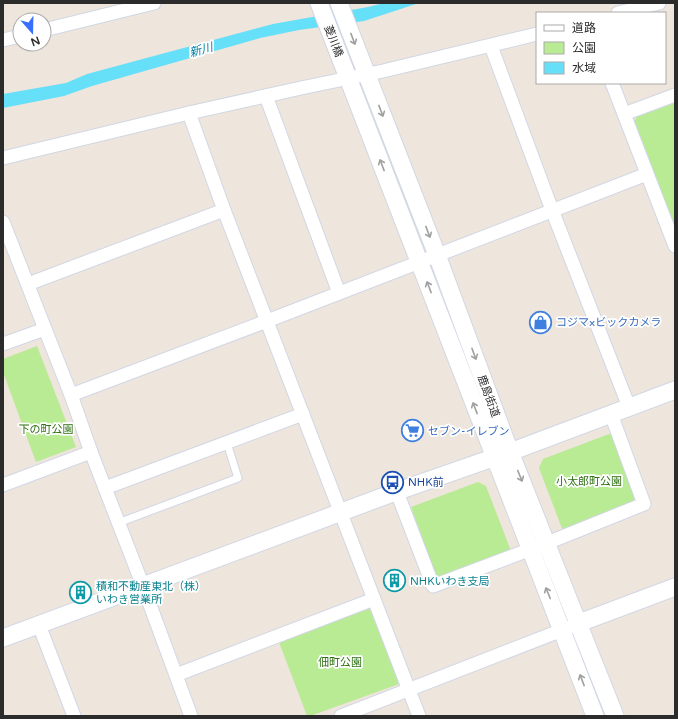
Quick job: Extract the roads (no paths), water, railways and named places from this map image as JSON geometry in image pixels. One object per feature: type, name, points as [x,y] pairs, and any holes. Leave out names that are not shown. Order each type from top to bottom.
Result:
[{"type":"street","points":[[52,28],[154,3]]},
{"type":"street","name":"菱川橋","points":[[319,3],[349,78]]},
{"type":"street","name":"菱川橋","points":[[339,3],[366,75]]},
{"type":"street","points":[[622,12],[659,3]]},
{"type":"street","points":[[3,158],[189,112],[366,75],[536,34]]},
{"type":"street","points":[[491,46],[552,210],[629,407]]},
{"type":"street","name":"鹿島街道","points":[[366,75],[437,255],[510,452],[615,716]]},
{"type":"street","name":"鹿島街道","points":[[349,78],[494,458],[596,716]]},
{"type":"street","points":[[612,84],[647,174],[674,238]]},
{"type":"street","points":[[624,114],[675,95]]},
{"type":"street","points":[[266,96],[339,293]]},
{"type":"street","points":[[189,112],[224,210],[420,716]]},
{"type":"street","points":[[71,395],[647,174]]},
{"type":"street","points":[[28,284],[224,210]]},
{"type":"street","points":[[3,222],[6,239],[28,284],[71,395],[190,716]]},
{"type":"street","points":[[3,344],[45,329]]},
{"type":"street","points":[[3,638],[675,390]]},
{"type":"street","points":[[105,488],[303,414]]},
{"type":"street","points":[[400,500],[433,586],[530,550],[644,504],[610,414]]},
{"type":"street","points":[[3,485],[91,452]]},
{"type":"street","points":[[341,716],[675,586]]},
{"type":"street","points":[[176,676],[374,599]]},
{"type":"street","points":[[40,625],[74,716]]},
{"type":"lane","points":[[118,523],[238,478],[227,443]]},
{"type":"water","name":"新川","points":[[384,3],[419,3],[364,21],[299,30],[260,38],[92,86],[64,96],[3,108],[3,94],[66,83],[87,74],[273,24]]},
{"type":"place","name":"コジマ×ビックカメラ","points":[[540,322]]},
{"type":"place","name":"セブン-イレブン","points":[[413,431]]},
{"type":"place","name":"NHK前","points":[[393,482]]},
{"type":"place","name":"NHKいわき支局","points":[[395,581]]},
{"type":"place","name":"積和不動産東北（株） いわき営業所","points":[[80,592]]},
{"type":"park label","name":"下の町公園","points":[[46,429]]},
{"type":"park label","name":"小太郎町公園","points":[[589,481]]},
{"type":"park label","name":"佃町公園","points":[[340,662]]}]
